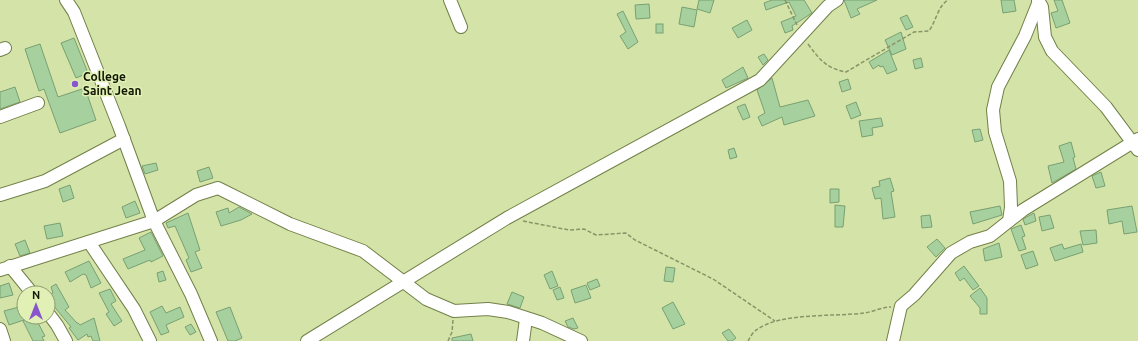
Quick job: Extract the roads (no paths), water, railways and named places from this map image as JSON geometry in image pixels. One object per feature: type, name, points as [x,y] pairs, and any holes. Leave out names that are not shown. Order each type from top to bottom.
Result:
[{"type":"street","points":[[66,0],[74,12],[124,139],[154,221],[191,294],[211,341]]},
{"type":"street","points":[[450,0],[461,26]]},
{"type":"street","points":[[307,341],[507,218],[760,80],[828,6],[837,0]]},
{"type":"street","points":[[893,341],[901,306],[914,295],[950,253],[970,242],[990,236],[1023,210],[1136,144],[1106,107],[1052,51],[1045,37],[1042,7],[1039,0]]},
{"type":"street","points":[[1009,221],[1011,207],[1010,181],[995,132],[993,110],[998,87],[1025,36],[1039,0]]},
{"type":"street","points":[[0,117],[38,102]]},
{"type":"street","points":[[0,195],[45,181],[124,139]]},
{"type":"street","points":[[5,268],[154,221],[196,195],[218,188],[290,224],[363,251],[426,299],[454,311],[488,309],[508,312],[542,323],[581,341]]},
{"type":"street","points":[[89,242],[134,309],[150,341]]},
{"type":"street","points":[[5,268],[23,285]]},
{"type":"street","points":[[523,341],[526,319]]},
{"type":"street","points":[[56,323],[66,341]]},
{"type":"street","points":[[0,329],[4,341]]},
{"type":"place","name":"College Saint Jean","points":[[75,84]]}]
